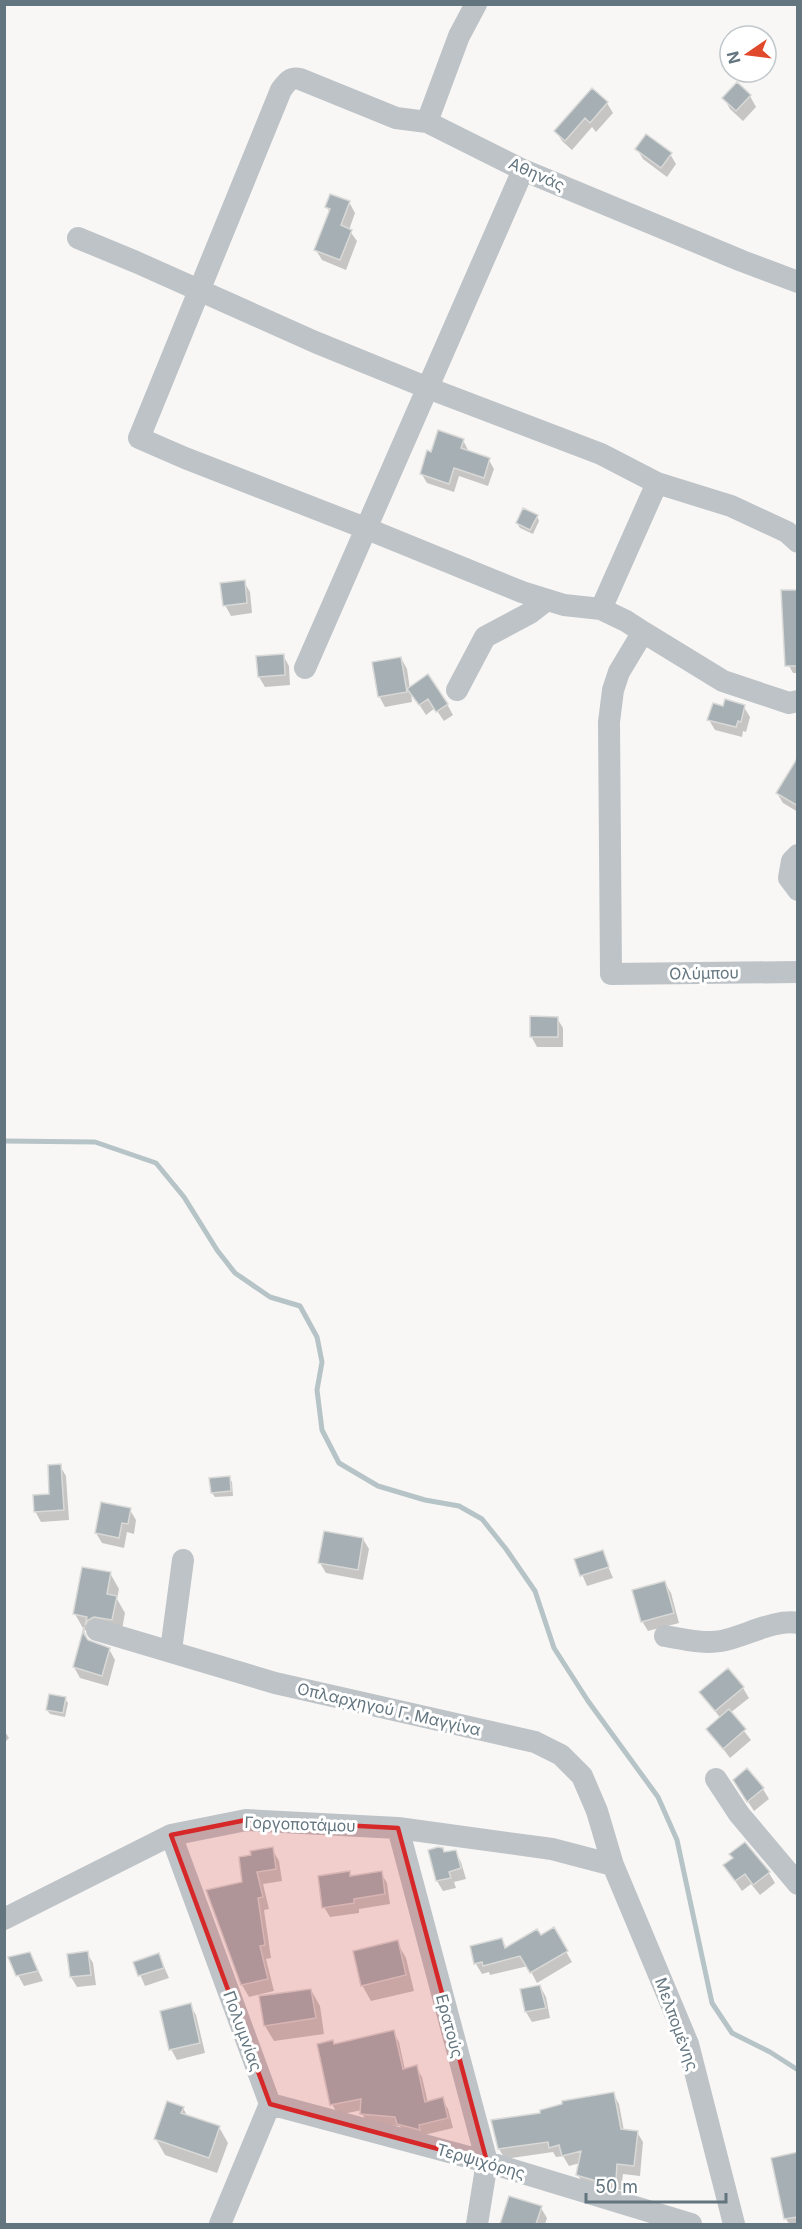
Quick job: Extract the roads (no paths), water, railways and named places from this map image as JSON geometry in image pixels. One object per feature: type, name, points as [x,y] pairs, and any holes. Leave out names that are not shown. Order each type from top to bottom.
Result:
[{"type":"street","points":[[427,122],[459,36],[476,4]]},
{"type":"street","name":"Αθηνάς","points":[[200,290],[281,90],[287,81],[293,78],[396,118],[427,122],[523,170],[798,282]]},
{"type":"street","points":[[305,668],[523,170]]},
{"type":"street","points":[[78,238],[315,342],[601,454],[657,483],[730,506],[787,532],[798,542]]},
{"type":"street","points":[[200,290],[140,438],[185,458],[547,600],[564,605],[601,609],[626,621],[723,681],[789,703],[798,701]]},
{"type":"street","points":[[601,609],[657,483]]},
{"type":"street","points":[[457,690],[485,638],[530,613],[547,600]]},
{"type":"street","name":"Ολύμπου","points":[[642,632],[619,672],[613,690],[609,722],[611,974],[798,972]]},
{"type":"street","points":[[798,855],[792,861],[789,878],[798,890]]},
{"type":"street","points":[[171,1650],[183,1560]]},
{"type":"street","points":[[665,1636],[692,1641],[719,1641],[782,1622],[798,1623]]},
{"type":"street","name":"Οπλαρχηγού Γ. Μαγγίνα","points":[[97,1630],[171,1650],[275,1683],[535,1742],[561,1755],[582,1776],[597,1811],[613,1865]]},
{"type":"street","points":[[716,1779],[739,1814],[798,1884]]},
{"type":"street","name":"Γοργοποτάμου","points":[[4,1919],[171,1835],[246,1820],[398,1828],[552,1849],[613,1865]]},
{"type":"street","name":"Ερατούς","points":[[398,1828],[486,2162],[477,2224]]},
{"type":"street","name":"Πολυμνίας","points":[[171,1835],[270,2104]]},
{"type":"street","name":"Μελπομένης","points":[[613,1865],[688,2044],[734,2224]]},
{"type":"street","points":[[220,2224],[270,2104]]},
{"type":"street","name":"Τερψιχόρης","points":[[270,2104],[486,2162],[690,2224]]},
{"type":"waterway","points":[[4,1141],[95,1142],[156,1163],[184,1197],[217,1250],[235,1273],[270,1297],[300,1306],[317,1337],[322,1362],[317,1390],[322,1430],[339,1463],[378,1486],[425,1500],[459,1506],[482,1519],[506,1549],[535,1591],[554,1648],[588,1701],[658,1797],[677,1840],[712,2003],[732,2033],[770,2052],[798,2070]]}]
